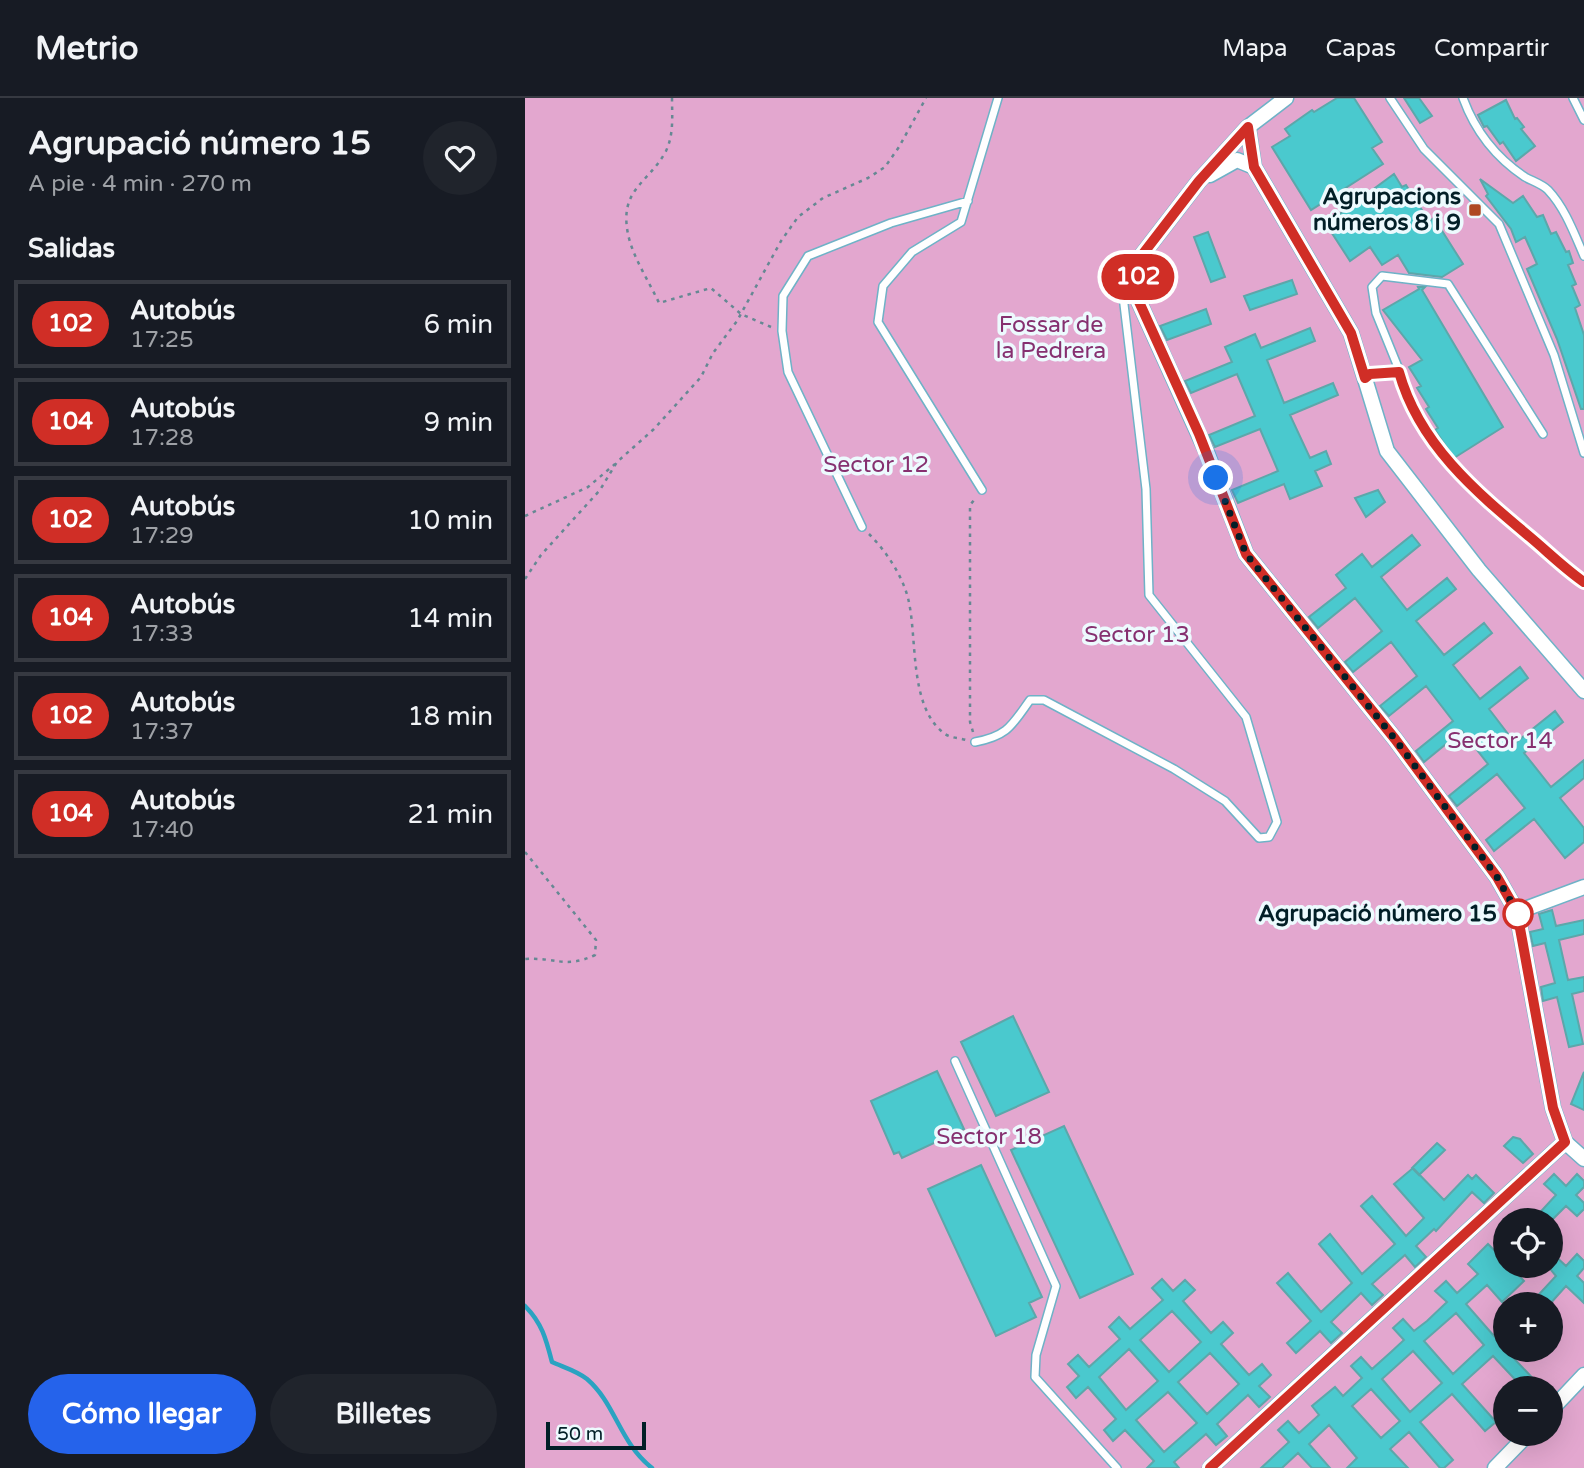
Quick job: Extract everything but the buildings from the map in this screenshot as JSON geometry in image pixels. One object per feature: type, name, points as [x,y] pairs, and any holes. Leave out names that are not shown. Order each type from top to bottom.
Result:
[{"type":"street","points":[[1286,98],[1248,127],[1199,181],[1142,255],[1135,293],[1193,420],[1246,554],[1395,739],[1497,877],[1517,912],[1553,1108],[1565,1142],[1584,1159]]},
{"type":"street","points":[[1248,127],[1254,167],[1351,333],[1387,451],[1479,570],[1584,691]]},
{"type":"street","points":[[1199,181],[1237,160],[1254,167]]},
{"type":"street","points":[[1517,912],[1584,887]]},
{"type":"street","points":[[1210,1468],[1565,1142]]},
{"type":"street","points":[[1563,1397],[1584,1375]]},
{"type":"street","points":[[1495,1468],[1516,1446]]},
{"type":"lane","points":[[982,490],[878,323],[883,286],[912,252],[961,222],[998,98]]},
{"type":"lane","points":[[1390,98],[1424,149],[1499,224],[1554,355],[1584,453]]},
{"type":"lane","points":[[1463,98],[1472,123],[1499,158],[1527,178],[1546,187],[1561,207],[1584,256]]},
{"type":"lane","points":[[1573,98],[1584,120]]},
{"type":"lane","points":[[862,527],[787,372],[782,326],[783,296],[809,256],[891,223],[968,201]]},
{"type":"lane","points":[[975,742],[994,739],[1008,731],[1030,700],[1044,700],[1174,769],[1225,801],[1259,838],[1269,837],[1277,822],[1246,717],[1149,595],[1146,489],[1122,296],[1142,255]]},
{"type":"lane","points":[[1543,434],[1448,284],[1382,276],[1371,287],[1376,313],[1406,397],[1443,456],[1467,484],[1584,582]]},
{"type":"lane","points":[[1365,378],[1378,372],[1399,372]]},
{"type":"lane","points":[[954,1061],[1056,1286],[1036,1354],[1035,1377],[1117,1468]]},
{"type":"path","points":[[672,98],[672,134],[665,151],[628,198],[626,212],[628,234],[659,303],[711,288],[741,314],[769,328],[782,326]]},
{"type":"path","points":[[525,516],[588,487],[654,429],[701,377],[713,353],[737,321],[761,274],[798,217],[823,198],[868,178],[885,167],[926,98]]},
{"type":"path","points":[[525,579],[541,555],[600,490],[617,462]]},
{"type":"path","points":[[862,527],[884,550],[908,597],[919,686],[928,716],[947,735],[975,742],[970,722],[970,505],[982,490]]},
{"type":"path","points":[[525,852],[596,940],[595,955],[575,964],[525,958]]},
{"type":"green space","points":[[525,98],[1584,98],[1584,1468],[525,1468]]},
{"type":"waterway","points":[[525,1306],[539,1325],[552,1362],[583,1376],[597,1389],[632,1447],[652,1468]]},
{"type":"bus line","name":"102","points":[[1210,1468],[1565,1142],[1553,1108],[1517,912],[1497,877],[1395,739],[1246,554],[1174,375],[1135,293],[1142,255],[1199,181],[1248,127],[1254,167],[1351,333],[1365,378],[1370,374],[1385,371],[1399,372],[1406,397],[1443,456],[1467,484],[1584,582]]},
{"type":"place","name":"Agrupacions números 8 i 9","points":[[1475,210]]},
{"type":"place","name":"Agrupació número 15","points":[[1518,914]]},
{"type":"route","points":[[1216,478],[1246,554],[1395,739],[1497,877],[1518,914]]},
{"type":"park label","name":"Fossar de la Pedrera","points":[[1051,338]]},
{"type":"park label","name":"Sector 12","points":[[876,465]]},
{"type":"park label","name":"Sector 13","points":[[1137,635]]},
{"type":"park label","name":"Sector 14","points":[[1500,741]]},
{"type":"park label","name":"Sector 18","points":[[989,1137]]}]
